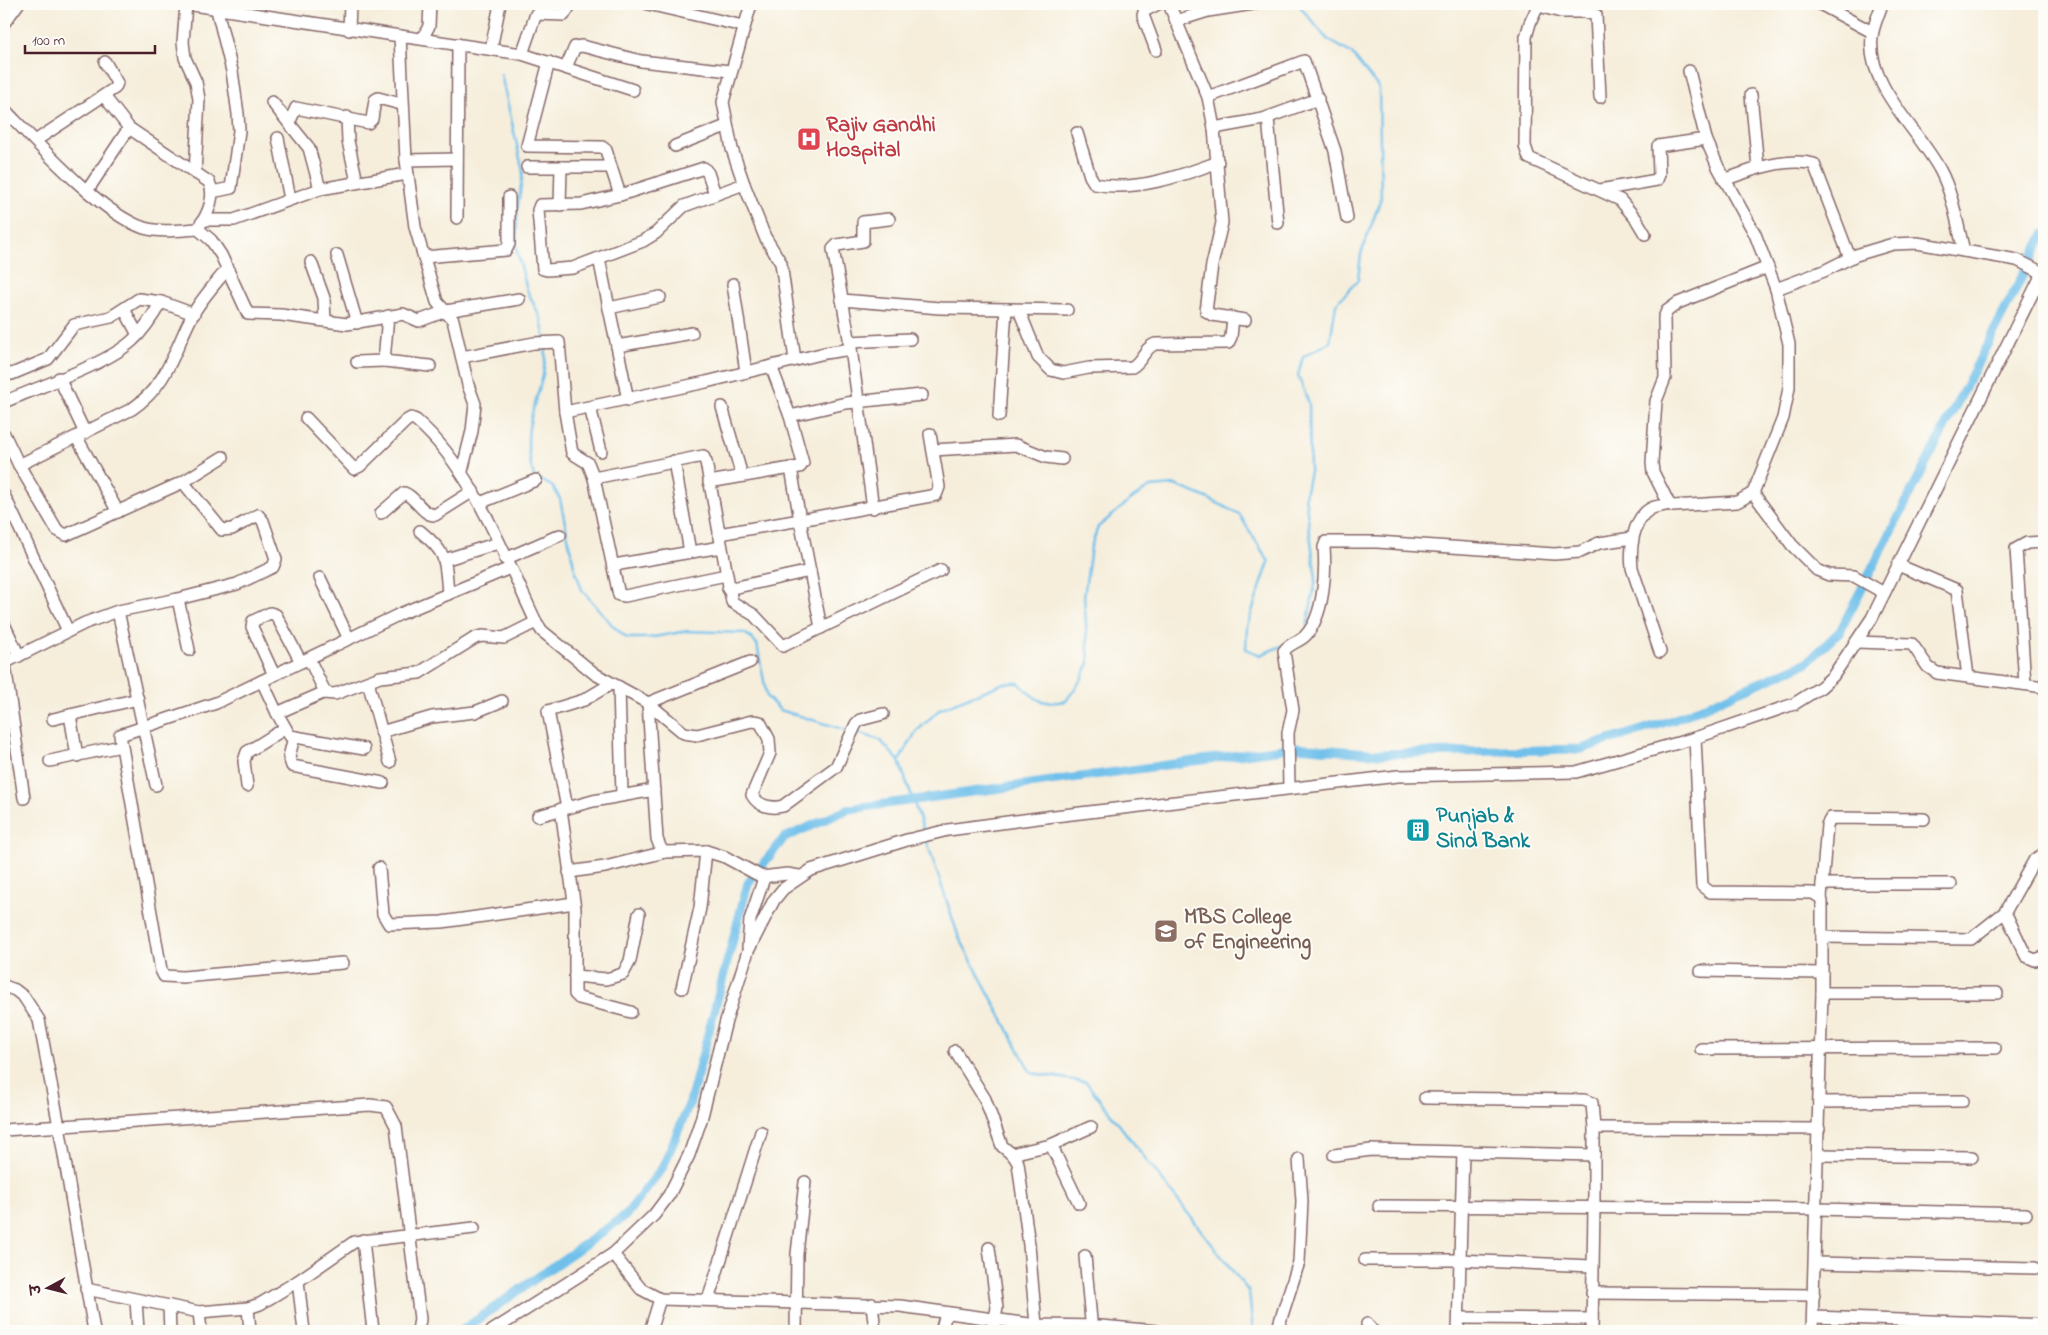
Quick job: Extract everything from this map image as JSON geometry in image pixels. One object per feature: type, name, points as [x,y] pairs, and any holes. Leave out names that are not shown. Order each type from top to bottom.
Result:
[{"type":"street","points":[[4,23],[18,4]]},
{"type":"street","points":[[195,173],[199,99],[196,82],[187,64],[184,51],[186,4],[217,10],[243,8],[349,30],[522,54],[633,90]]},
{"type":"street","points":[[349,30],[350,4]]},
{"type":"street","points":[[422,39],[429,26],[430,4]]},
{"type":"street","points":[[496,50],[500,4]]},
{"type":"street","points":[[522,54],[536,14],[564,15],[571,4]]},
{"type":"street","points":[[648,4],[743,26]]},
{"type":"street","points":[[751,4],[730,71],[723,102],[726,126],[744,184],[765,237],[781,263],[796,360]]},
{"type":"street","points":[[1156,50],[1143,15],[1144,12],[1158,4]]},
{"type":"street","points":[[1019,310],[1038,357],[1050,370],[1063,372],[1132,367],[1136,365],[1148,348],[1156,344],[1228,343],[1231,338],[1239,319],[1212,315],[1206,311],[1212,265],[1222,223],[1214,128],[1208,97],[1169,4]]},
{"type":"street","points":[[1176,21],[1208,11],[1253,4]]},
{"type":"street","points":[[1820,4],[1872,32]]},
{"type":"street","points":[[1882,4],[1872,32],[1871,41],[1876,71],[1882,86],[1912,126],[1941,172],[1964,250]]},
{"type":"street","points":[[1600,97],[1596,15],[1589,12],[1561,12],[1539,5],[1530,22],[1526,37],[1525,146],[1527,153],[1534,161],[1600,190],[1625,204],[1645,234]]},
{"type":"street","points":[[212,192],[231,188],[239,131],[234,83],[217,10]]},
{"type":"street","points":[[400,36],[401,104],[407,174],[415,227],[437,302],[441,309],[446,311],[453,320],[475,409],[462,472]]},
{"type":"street","points":[[457,218],[458,44]]},
{"type":"street","points":[[566,67],[575,47],[582,46],[641,61],[730,71]]},
{"type":"street","points":[[1208,97],[1301,61],[1306,63],[1335,151],[1346,218]]},
{"type":"street","points":[[35,141],[115,88],[117,83],[104,62]]},
{"type":"street","points":[[549,62],[527,146],[602,147],[606,150],[620,195]]},
{"type":"street","points":[[1660,652],[1632,568],[1632,538],[1646,512],[1669,504],[1681,507],[1730,504],[1743,500],[1753,492],[1787,404],[1789,344],[1776,289],[1755,234],[1724,180],[1706,138],[1689,71]]},
{"type":"street","points":[[1751,95],[1758,167]]},
{"type":"street","points":[[104,96],[128,128],[209,182],[212,192],[201,224]]},
{"type":"street","points":[[289,123],[296,108],[371,122],[375,100],[378,98],[401,104]]},
{"type":"street","points":[[1214,128],[1268,118],[1318,99]]},
{"type":"street","points":[[272,102],[309,148],[320,189]]},
{"type":"street","points":[[4,109],[87,191],[121,216],[144,228],[168,231],[240,219],[320,189],[407,174]]},
{"type":"street","points":[[347,117],[348,140],[357,182]]},
{"type":"street","points":[[1268,118],[1278,223]]},
{"type":"street","points":[[675,146],[726,126]]},
{"type":"street","points":[[87,191],[128,128]]},
{"type":"street","points":[[1077,133],[1090,176],[1095,184],[1127,184],[1153,181],[1182,175],[1218,162]]},
{"type":"street","points":[[278,138],[290,199]]},
{"type":"street","points":[[1600,190],[1657,180],[1659,174],[1658,146],[1706,138]]},
{"type":"street","points":[[406,160],[457,159]]},
{"type":"street","points":[[1724,180],[1758,167],[1797,163],[1814,164],[1850,258]]},
{"type":"street","points":[[527,167],[611,167]]},
{"type":"street","points":[[560,205],[561,167]]},
{"type":"street","points":[[715,194],[704,168],[620,195],[581,204],[543,204],[538,207],[543,269],[574,268],[643,242],[656,233],[684,206],[744,184]]},
{"type":"street","points":[[424,258],[506,250],[509,244],[509,197]]},
{"type":"street","points":[[873,508],[834,246],[863,242],[863,222],[890,219]]},
{"type":"street","points":[[201,224],[228,268],[245,312],[346,324],[404,314],[421,321],[446,311],[519,299]]},
{"type":"street","points":[[492,1331],[613,1254],[654,1215],[669,1195],[689,1155],[701,1120],[726,1021],[748,951],[774,900],[799,876],[811,870],[907,840],[948,830],[1398,776],[1576,772],[1695,738],[1794,704],[1833,676],[1857,642],[1880,590],[1898,565],[2041,275],[2017,260],[1964,250],[1904,243],[1850,258],[1824,271],[1776,289]]},
{"type":"street","points":[[336,255],[357,323]]},
{"type":"street","points":[[599,258],[628,400]]},
{"type":"street","points":[[311,262],[324,298],[325,321]]},
{"type":"street","points":[[1669,504],[1653,472],[1652,463],[1656,402],[1665,378],[1664,318],[1667,311],[1678,303],[1768,266]]},
{"type":"street","points":[[12,460],[81,436],[132,410],[154,391],[170,368],[194,314],[228,268]]},
{"type":"street","points":[[733,284],[746,372]]},
{"type":"street","points":[[609,308],[660,297]]},
{"type":"street","points":[[4,373],[12,374],[48,359],[74,325],[111,317],[139,300],[161,302],[194,314]]},
{"type":"street","points":[[842,300],[940,308],[1068,310]]},
{"type":"street","points":[[4,402],[114,353],[138,335],[161,302]]},
{"type":"street","points":[[124,309],[138,335]]},
{"type":"street","points":[[999,416],[1006,309]]},
{"type":"street","points":[[384,361],[388,316]]},
{"type":"street","points":[[617,346],[692,333]]},
{"type":"street","points":[[565,412],[628,400],[850,346],[910,339]]},
{"type":"street","points":[[462,357],[546,342],[559,342],[565,412],[572,453],[588,463],[594,478],[614,565],[618,593],[625,596],[726,575]]},
{"type":"street","points":[[356,362],[384,361],[430,366]]},
{"type":"street","points":[[709,482],[800,467],[803,464],[790,416],[771,366]]},
{"type":"street","points":[[59,378],[81,436],[118,512]]},
{"type":"street","points":[[790,416],[857,401],[922,395]]},
{"type":"street","points":[[590,407],[601,451]]},
{"type":"street","points":[[722,407],[742,476]]},
{"type":"street","points":[[306,418],[354,469],[360,466],[406,421],[411,418],[416,420],[462,472],[480,503],[536,622],[594,674],[648,703],[680,730],[690,734],[705,734],[752,721],[760,722],[769,739],[770,752],[752,795],[758,802],[771,808],[788,803],[830,772],[841,757],[856,724],[860,720],[883,714]]},
{"type":"street","points":[[4,434],[12,460],[61,534],[71,534],[183,482],[223,457]]},
{"type":"street","points":[[720,534],[873,508],[936,495],[939,487],[930,434]]},
{"type":"street","points":[[933,450],[1016,445],[1046,457],[1062,460]]},
{"type":"street","points":[[594,478],[703,456],[732,602],[754,615],[783,646],[941,570]]},
{"type":"street","points":[[674,461],[690,552]]},
{"type":"street","points":[[791,468],[821,628]]},
{"type":"street","points":[[480,503],[536,480]]},
{"type":"street","points":[[24,798],[4,669],[8,661],[96,618],[118,611],[178,599],[242,582],[273,567],[276,559],[263,521],[258,515],[232,529],[222,530],[183,482]]},
{"type":"street","points":[[381,513],[404,493],[410,496],[428,514],[435,515],[473,491]]},
{"type":"street","points":[[1753,492],[1792,545],[1810,564],[1829,575],[1854,576],[1880,590]]},
{"type":"street","points":[[4,495],[68,631]]},
{"type":"street","points":[[420,532],[437,544],[444,560],[448,594]]},
{"type":"street","points":[[343,963],[183,977],[164,976],[161,970],[120,735],[216,703],[448,594],[560,536]]},
{"type":"street","points":[[1289,788],[1288,733],[1293,710],[1284,651],[1307,634],[1316,613],[1324,584],[1324,547],[1326,542],[1377,542],[1554,554],[1580,552],[1599,543],[1632,538]]},
{"type":"street","points":[[2025,684],[2016,549],[2027,543],[2044,542]]},
{"type":"street","points":[[444,560],[498,543]]},
{"type":"street","points":[[614,565],[720,547]]},
{"type":"street","points":[[1898,565],[1958,590],[1968,677]]},
{"type":"street","points":[[728,589],[810,571]]},
{"type":"street","points":[[320,578],[350,639]]},
{"type":"street","points":[[178,599],[189,650]]},
{"type":"street","points":[[118,611],[145,727],[156,785]]},
{"type":"street","points":[[274,675],[252,627],[253,621],[256,618],[270,612],[276,615],[325,692]]},
{"type":"street","points":[[277,713],[325,692],[334,694],[384,676],[419,673],[475,638],[482,636],[504,638],[536,622]]},
{"type":"street","points":[[4,624],[19,656]]},
{"type":"street","points":[[1857,642],[1912,644],[1932,671],[2044,687]]},
{"type":"street","points":[[648,703],[750,662]]},
{"type":"street","points":[[262,681],[284,729],[294,737],[364,749]]},
{"type":"street","points":[[368,682],[390,762]]},
{"type":"street","points":[[614,686],[622,795]]},
{"type":"street","points":[[614,686],[584,700],[548,711],[564,808],[574,903],[574,990],[579,998],[632,1012]]},
{"type":"street","points":[[53,719],[138,699]]},
{"type":"street","points":[[381,732],[432,717],[475,712],[502,701]]},
{"type":"street","points":[[648,703],[656,832],[659,846],[665,852]]},
{"type":"street","points":[[70,715],[77,756]]},
{"type":"street","points":[[247,786],[244,761],[246,752],[284,729]]},
{"type":"street","points":[[294,737],[289,757],[292,766],[382,783]]},
{"type":"street","points":[[1695,738],[1702,886],[1710,892],[1809,893],[1821,898]]},
{"type":"street","points":[[50,762],[121,746]]},
{"type":"street","points":[[538,816],[622,795],[654,790]]},
{"type":"street","points":[[1812,1331],[1822,992],[1821,898],[1827,825],[1831,818],[1924,819]]},
{"type":"street","points":[[570,872],[605,867],[665,852],[706,851],[762,877],[786,874],[799,876]]},
{"type":"street","points":[[682,988],[700,908],[706,851]]},
{"type":"street","points":[[1822,937],[1971,939],[2005,912],[2036,859],[2044,854]]},
{"type":"street","points":[[378,868],[383,914],[389,924],[442,922],[574,903]]},
{"type":"street","points":[[748,951],[750,920],[762,877]]},
{"type":"street","points":[[1822,884],[1951,884]]},
{"type":"street","points":[[2005,912],[2026,956],[2035,960],[2044,957]]},
{"type":"street","points":[[575,976],[606,979],[623,974],[630,961],[639,914]]},
{"type":"street","points":[[1700,971],[1822,973]]},
{"type":"street","points":[[4,986],[15,990],[24,997],[39,1020],[60,1126],[94,1331]]},
{"type":"street","points":[[1822,992],[1997,994]]},
{"type":"street","points":[[1701,1049],[1994,1048]]},
{"type":"street","points":[[955,1051],[985,1099],[999,1141],[1017,1160],[1020,1170],[1041,1327]]},
{"type":"street","points":[[1425,1098],[1589,1100],[1593,1106],[1594,1128],[1592,1331]]},
{"type":"street","points":[[1819,1102],[1963,1101]]},
{"type":"street","points":[[4,1130],[370,1105],[386,1107],[396,1126],[411,1235],[420,1319],[418,1331]]},
{"type":"street","points":[[1011,1154],[1051,1145],[1091,1127]]},
{"type":"street","points":[[1594,1128],[1819,1129]]},
{"type":"street","points":[[708,1300],[761,1132]]},
{"type":"street","points":[[1051,1145],[1079,1203]]},
{"type":"street","points":[[1334,1155],[1371,1150],[1594,1155]]},
{"type":"street","points":[[1458,1331],[1463,1152]]},
{"type":"street","points":[[1818,1155],[1972,1157]]},
{"type":"street","points":[[1277,1331],[1299,1262],[1302,1201],[1299,1159]]},
{"type":"street","points":[[796,1331],[796,1254],[804,1182]]},
{"type":"street","points":[[1379,1206],[1816,1209],[2026,1214]]},
{"type":"street","points":[[86,1289],[199,1312],[248,1308],[260,1304],[348,1245],[363,1240],[474,1228]]},
{"type":"street","points":[[363,1240],[373,1331]]},
{"type":"street","points":[[989,1248],[997,1308],[997,1319],[992,1331]]},
{"type":"street","points":[[613,1254],[641,1290],[660,1299],[795,1304],[872,1304],[997,1319],[1041,1327],[1156,1331]]},
{"type":"street","points":[[1085,1256],[1092,1329]]},
{"type":"street","points":[[1365,1260],[1459,1260],[1592,1266]]},
{"type":"street","points":[[1815,1262],[2035,1268]]},
{"type":"street","points":[[298,1280],[304,1331]]},
{"type":"street","points":[[1592,1293],[1814,1295]]},
{"type":"street","points":[[650,1331],[660,1299]]},
{"type":"street","points":[[136,1300],[138,1331]]},
{"type":"street","points":[[872,1304],[875,1331]]},
{"type":"street","points":[[169,1306],[170,1331]]},
{"type":"street","points":[[248,1308],[250,1331]]},
{"type":"street","points":[[199,1312],[201,1331]]},
{"type":"street","points":[[941,1331],[946,1314]]},
{"type":"street","points":[[1813,1317],[2044,1325]]},
{"type":"street","points":[[1459,1318],[1592,1319]]},
{"type":"waterway","points":[[1298,4],[1327,39],[1351,53],[1379,88],[1381,198],[1361,254],[1358,280],[1336,304],[1330,342],[1303,357],[1298,375],[1309,404],[1310,471],[1305,496],[1316,579],[1307,626]]},
{"type":"waterway","points":[[501,74],[523,172],[517,212],[516,247],[527,290],[541,319],[545,340]]},
{"type":"waterway","points":[[461,1331],[625,1216],[663,1167],[690,1102],[748,883],[784,838],[849,809],[1296,747],[1380,754],[1581,749],[1673,720],[1808,662],[1840,631],[2044,234]]},
{"type":"waterway","points":[[534,476],[529,457],[528,439],[533,409],[542,379],[546,345]]},
{"type":"waterway","points":[[539,479],[553,487],[560,499],[574,566],[582,590],[614,627],[627,638],[648,638],[687,631],[745,633],[757,644],[767,697],[780,710],[849,731]]},
{"type":"waterway","points":[[899,761],[916,732],[940,709],[1004,683],[1019,683],[1035,698],[1045,702],[1066,701],[1081,680],[1089,663],[1084,597],[1091,547],[1098,527],[1133,498],[1150,487],[1175,485],[1239,514],[1269,562],[1247,626],[1246,649],[1260,655],[1284,645]]},
{"type":"waterway","points":[[855,732],[880,740],[899,761],[924,831]]},
{"type":"waterway","points":[[926,839],[958,935],[1031,1073],[1086,1082],[1249,1292],[1253,1331]]},
{"type":"place","name":"Rajiv Gandhi Hospital","points":[[809,139]]},
{"type":"place","name":"Punjab & Sind Bank","points":[[1418,830]]},
{"type":"place","name":"MBS College of Engineering","points":[[1166,931]]}]
